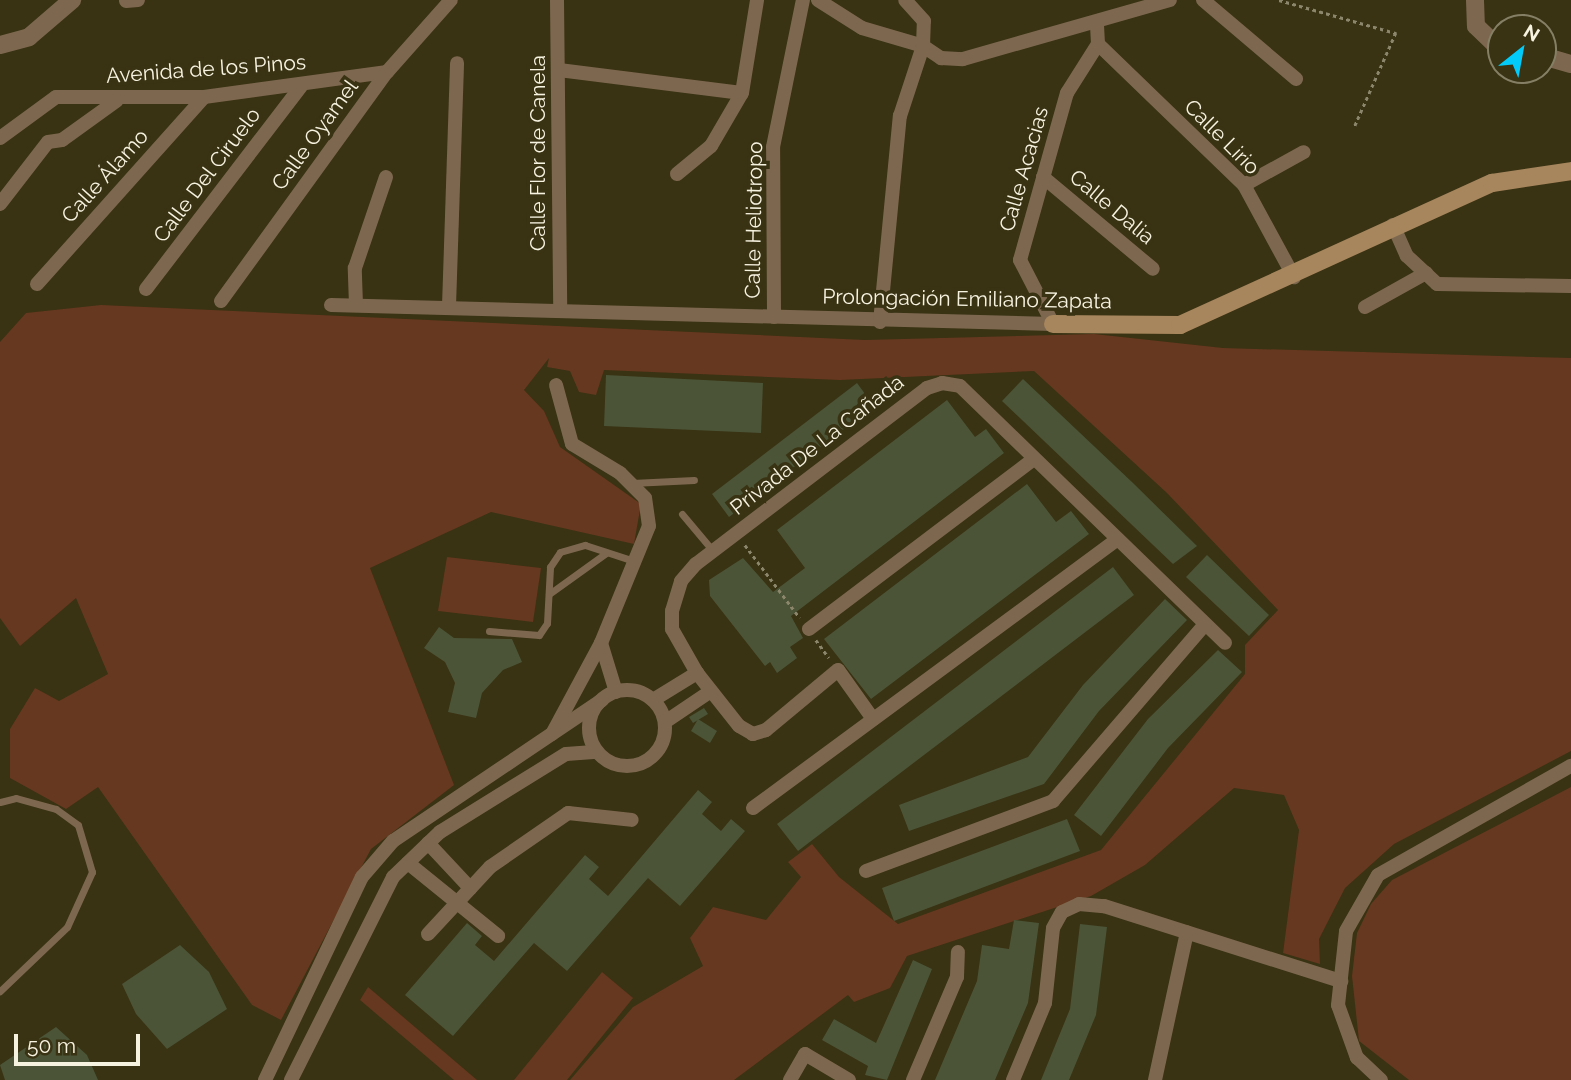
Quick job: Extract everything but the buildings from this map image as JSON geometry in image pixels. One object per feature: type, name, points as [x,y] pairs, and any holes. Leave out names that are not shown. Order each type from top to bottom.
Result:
[{"type":"main road","name":"Prolongación Emiliano Zapata","points":[[1053,324],[1180,325],[1294,277],[1392,225],[1492,183],[1571,171]]},
{"type":"street","points":[[126,1],[138,0]]},
{"type":"street","name":"Calle Oyamel","points":[[220,301],[387,72],[451,0]]},
{"type":"street","name":"Calle Flor de Canela","points":[[557,0],[560,307]]},
{"type":"street","points":[[677,174],[711,146],[742,93],[757,0]]},
{"type":"street","name":"Calle Heliotropo","points":[[774,317],[773,147],[803,0]]},
{"type":"street","points":[[818,0],[863,28],[923,46],[941,58],[962,59],[1097,26],[1170,0]]},
{"type":"street","points":[[880,322],[900,116],[923,46],[924,21],[905,0]]},
{"type":"street","points":[[1203,0],[1296,79]]},
{"type":"street","points":[[1475,0],[1476,26],[1487,37]]},
{"type":"street","points":[[0,44],[29,37],[70,3]]},
{"type":"street","points":[[1097,26],[1098,44]]},
{"type":"street","name":"Calle Acacias","points":[[1053,324],[1020,260],[1067,93],[1098,44]]},
{"type":"street","name":"Calle Lirio","points":[[1098,44],[1244,185],[1294,277]]},
{"type":"street","points":[[449,306],[457,63]]},
{"type":"street","points":[[559,71],[742,93]]},
{"type":"street","name":"Avenida de los Pinos","points":[[0,138],[56,97],[116,101],[152,92],[204,97],[301,86],[387,72]]},
{"type":"street","name":"Calle Del Ciruelo","points":[[146,289],[301,86]]},
{"type":"street","name":"Calle Álamo","points":[[37,284],[204,97]]},
{"type":"street","points":[[0,204],[48,142],[62,140],[116,101]]},
{"type":"street","points":[[1244,185],[1304,152]]},
{"type":"street","points":[[356,305],[355,268],[386,177]]},
{"type":"street","name":"Calle Dalia","points":[[1044,177],[1153,269]]},
{"type":"street","points":[[1392,225],[1407,256],[1437,284],[1571,286]]},
{"type":"street","points":[[1365,307],[1426,273]]},
{"type":"street","name":"Prolongación Emiliano Zapata","points":[[331,305],[560,307],[880,322],[1053,324]]},
{"type":"street","name":"Privada De La Cañada","points":[[838,670],[753,734],[739,726],[697,673],[672,629],[672,611],[681,581],[713,552],[927,387],[942,383],[960,386],[1115,541],[1224,643]]},
{"type":"street","points":[[551,736],[601,643],[649,526],[645,498],[631,483],[572,443],[556,385]]},
{"type":"street","points":[[809,629],[1034,460]]},
{"type":"street","points":[[754,808],[1115,541]]},
{"type":"street","points":[[866,871],[1053,801],[1205,624]]},
{"type":"street","points":[[601,643],[616,692]]},
{"type":"street","points":[[838,670],[873,719]]},
{"type":"street","points":[[265,1080],[362,877],[393,841],[437,805],[551,736],[616,692],[653,700],[697,673]]},
{"type":"street","points":[[665,722],[711,691]]},
{"type":"street","points":[[597,752],[590,728],[602,700]]},
{"type":"street","points":[[291,1080],[341,972],[393,877],[428,843],[566,754],[597,752],[617,765],[642,763],[661,747],[665,722],[653,700]]},
{"type":"street","points":[[1381,1080],[1357,1058],[1338,1005],[1346,931],[1378,875],[1571,766]]},
{"type":"street","points":[[428,934],[490,867],[577,810],[632,820]]},
{"type":"street","points":[[428,843],[470,888]]},
{"type":"street","points":[[408,863],[498,936]]},
{"type":"street","points":[[1013,1080],[1045,1003],[1053,928],[1062,912],[1104,905],[1341,981]]},
{"type":"street","points":[[1155,1080],[1187,932]]},
{"type":"street","points":[[913,1080],[957,977],[958,952]]},
{"type":"street","points":[[790,1080],[805,1054],[849,1080]]},
{"type":"lane","points":[[631,483],[694,480]]},
{"type":"lane","points":[[682,514],[713,552]]},
{"type":"lane","points":[[489,631],[539,635],[547,623],[550,567],[560,552],[585,545],[635,561]]},
{"type":"lane","points":[[549,594],[607,552]]},
{"type":"lane","points":[[0,802],[16,798],[56,809],[78,825],[92,872],[66,927],[0,991]]},
{"type":"path","points":[[1279,0],[1396,33],[1355,126]]},
{"type":"path","points":[[737,534],[838,670]]},
{"type":"shaded area","points":[[101,305],[865,340],[1094,334],[1223,348],[1571,358],[1571,751],[1394,844],[1345,888],[1319,939],[1320,964],[1283,953],[1299,830],[1284,795],[1234,788],[1145,865],[1091,896],[907,956],[890,988],[854,1002],[848,995],[734,1080],[570,1080],[633,1007],[703,966],[690,938],[713,907],[766,920],[801,877],[788,862],[812,844],[839,877],[898,924],[1101,850],[1245,674],[1245,645],[1278,610],[1167,493],[1034,371],[840,380],[604,370],[596,395],[579,392],[570,371],[547,367],[549,358],[524,390],[544,411],[560,447],[641,504],[634,544],[491,512],[370,568],[454,785],[371,849],[281,1020],[252,1005],[98,787],[66,809],[10,778],[10,729],[35,688],[59,701],[108,674],[76,598],[20,646],[0,618],[0,342],[26,313]]},
{"type":"shaded area","points":[[447,557],[541,568],[533,622],[438,611]]},
{"type":"shaded area","points":[[1571,787],[1571,1080],[1409,1080],[1359,1041],[1352,976],[1357,933],[1371,904],[1392,880]]},
{"type":"shaded area","points":[[602,972],[633,998],[567,1080],[514,1080]]},
{"type":"shaded area","points":[[368,987],[477,1080],[454,1080],[360,1000]]}]
